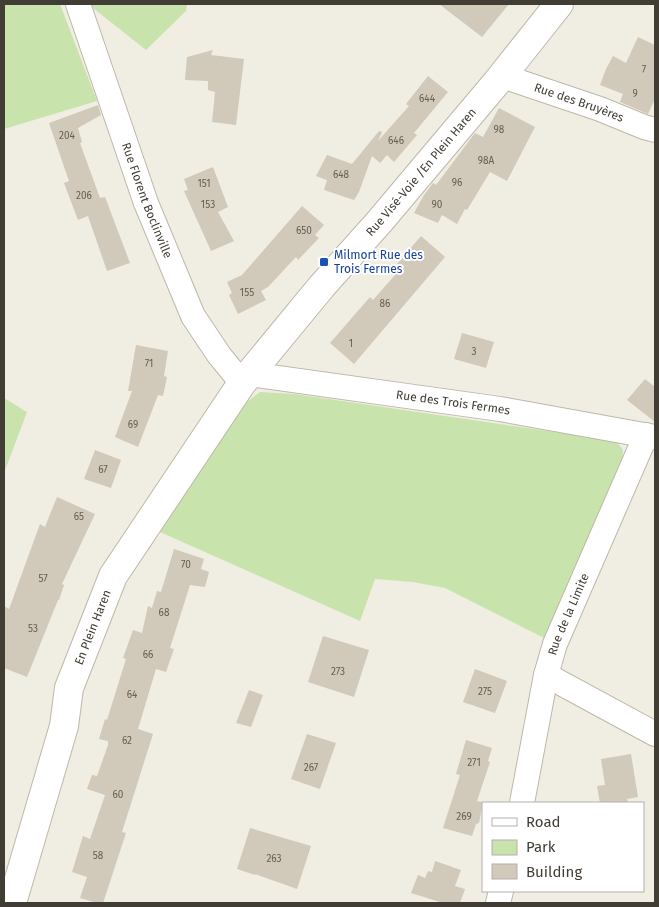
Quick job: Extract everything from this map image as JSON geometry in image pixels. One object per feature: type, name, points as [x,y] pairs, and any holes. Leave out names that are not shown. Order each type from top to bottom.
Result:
[{"type":"street","name":"Rue Florent Boclinville","points":[[78,4],[146,203],[193,316],[219,355],[246,379]]},
{"type":"street","name":"Rue Visé-Voie /En Plein Haren","points":[[246,379],[322,286],[380,221],[504,73],[558,4]]},
{"type":"street","name":"Rue des Bruyères","points":[[504,73],[514,80],[655,130]]},
{"type":"street","name":"Rue des Trois Fermes","points":[[246,379],[500,409],[651,436]]},
{"type":"street","name":"En Plein Haren","points":[[12,903],[64,726],[69,688],[113,576],[246,379]]},
{"type":"street","name":"Rue de la Limite","points":[[522,802],[546,675],[555,644],[651,436]]},
{"type":"street","points":[[546,675],[655,734]]},
{"type":"green space","points":[[4,4],[60,4],[97,101],[4,129]]},
{"type":"green space","points":[[88,4],[187,4],[186,11],[146,50]]},
{"type":"green space","points":[[260,392],[294,394],[616,441],[623,450],[622,469],[548,640],[445,588],[413,582],[375,579],[360,621],[151,528],[243,405]]},
{"type":"green space","points":[[4,398],[27,412],[4,473]]},
{"type":"building","points":[[439,4],[509,4],[482,37]]},
{"type":"building","points":[[638,37],[655,45],[655,99],[648,114],[620,102],[623,94],[600,85],[613,56],[626,63]]},
{"type":"building","points":[[213,50],[211,55],[244,59],[236,125],[212,122],[215,92],[208,90],[208,81],[185,80],[187,57]]},
{"type":"building","points":[[428,76],[448,92],[414,133],[417,135],[394,162],[387,155],[380,163],[372,156],[359,192],[354,200],[324,190],[327,180],[316,176],[327,155],[352,164],[379,131],[382,132],[378,141],[409,106],[406,104]]},
{"type":"building","points":[[98,105],[101,115],[78,128],[82,142],[80,143],[100,198],[105,197],[130,263],[107,271],[88,216],[78,220],[64,183],[69,181],[49,123]]},
{"type":"building","points":[[499,108],[535,127],[507,181],[490,172],[457,224],[442,215],[438,223],[414,213],[433,183],[436,185],[475,133],[483,137]]},
{"type":"building","points":[[213,167],[228,207],[218,212],[234,241],[211,251],[184,191],[188,190],[184,179]]},
{"type":"building","points":[[302,206],[324,225],[315,235],[319,238],[298,260],[296,257],[268,287],[261,291],[266,300],[238,314],[229,295],[232,293],[227,282],[242,275]]},
{"type":"building","points":[[421,236],[445,257],[354,364],[330,343],[370,297],[373,300],[402,267],[397,264]]},
{"type":"building","points":[[462,333],[494,342],[486,368],[454,359]]},
{"type":"building","points":[[136,345],[168,351],[164,376],[167,377],[163,396],[158,395],[138,447],[115,437],[132,391],[128,391]]},
{"type":"building","points":[[645,379],[655,387],[655,422],[627,400]]},
{"type":"building","points":[[95,450],[121,460],[111,488],[84,479]]},
{"type":"building","points":[[57,497],[95,514],[62,584],[64,585],[59,600],[27,677],[4,668],[4,606],[9,609],[40,524],[45,527]]},
{"type":"building","points":[[174,549],[204,559],[201,569],[209,572],[205,587],[190,585],[170,648],[174,649],[166,672],[156,669],[138,729],[153,734],[122,832],[126,833],[103,903],[97,903],[80,898],[87,877],[72,872],[83,836],[90,839],[105,795],[87,789],[92,775],[97,776],[108,745],[108,741],[99,739],[105,719],[107,720],[126,659],[123,658],[133,630],[142,633],[148,606],[152,608],[157,591],[161,592]]},
{"type":"building","points":[[323,636],[369,650],[354,697],[308,682]]},
{"type":"building","points":[[475,669],[507,681],[495,713],[463,702]]},
{"type":"building","points":[[249,690],[263,695],[251,727],[236,723]]},
{"type":"building","points":[[307,734],[336,743],[320,789],[291,779]]},
{"type":"building","points":[[466,740],[492,748],[488,761],[490,762],[477,801],[482,802],[479,823],[476,824],[472,836],[443,828],[460,775],[456,774]]},
{"type":"building","points":[[631,754],[638,797],[627,799],[628,802],[600,802],[597,786],[605,785],[601,759]]},
{"type":"building","points":[[250,828],[311,846],[297,889],[237,869]]},
{"type":"building","points":[[435,861],[461,870],[455,886],[465,889],[460,903],[443,903],[411,893],[418,875],[425,878],[428,871],[432,872]]},
{"type":"place","name":"Milmort Rue des Trois Fermes","points":[[324,262]]}]
